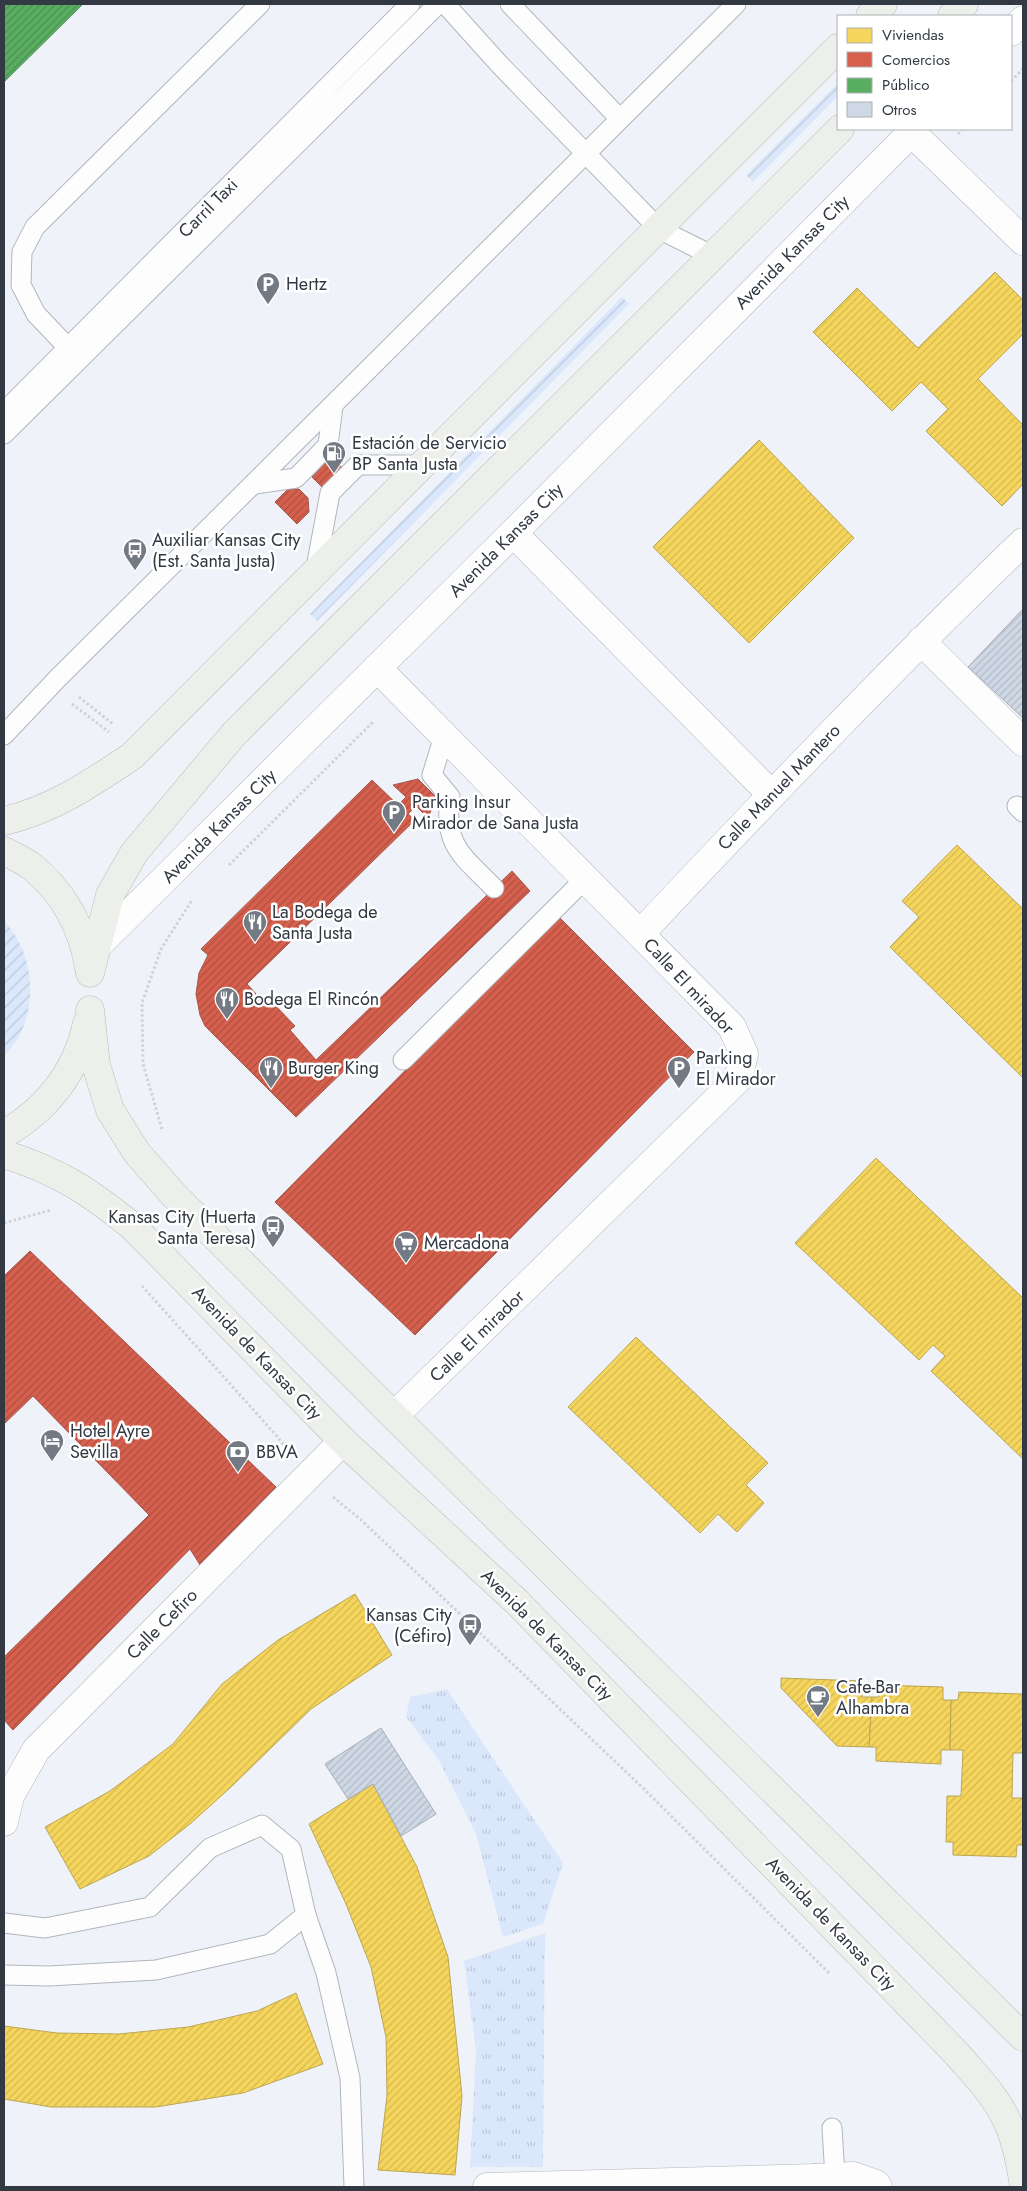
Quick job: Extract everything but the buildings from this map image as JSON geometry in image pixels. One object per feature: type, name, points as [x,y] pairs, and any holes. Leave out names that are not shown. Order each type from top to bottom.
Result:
[{"type":"main road","points":[[871,15],[883,4]]},
{"type":"main road","points":[[953,15],[964,4]]},
{"type":"main road","points":[[4,821],[52,805],[81,790],[132,756],[837,49]]},
{"type":"main road","points":[[839,130],[234,734],[134,853],[110,895],[92,960],[90,1010],[96,1065],[110,1110],[137,1153],[172,1193],[394,1416],[1023,2038]]},
{"type":"main road","points":[[4,851],[30,866],[52,886],[71,912],[87,953],[92,960]]},
{"type":"main road","points":[[4,1134],[32,1116],[55,1092],[74,1065],[84,1040],[90,1010]]},
{"type":"main road","name":"Avenida de Kansas City","points":[[4,1154],[63,1177],[97,1198],[133,1227],[343,1441],[517,1602],[984,2084],[1008,2122],[1019,2158],[1023,2180]]},
{"type":"street","points":[[1012,31],[1023,20]]},
{"type":"street","points":[[913,130],[1023,241]]},
{"type":"street","name":"Avenida Kansas City","points":[[92,960],[377,668],[913,130]]},
{"type":"street","points":[[513,533],[772,794]]},
{"type":"street","name":"Calle Manuel Mantero","points":[[640,934],[772,794],[921,641],[1023,542]]},
{"type":"street","points":[[921,641],[1023,742]]},
{"type":"street","name":"Calle El mirador","points":[[377,668],[732,1027],[744,1054],[738,1079],[394,1416]]},
{"type":"street","name":"Calle Cefiro","points":[[6,1803],[36,1750],[343,1441]]},
{"type":"street","points":[[487,2187],[820,2181],[853,2176],[876,2184],[878,2187]]},
{"type":"lane","points":[[74,354],[36,314],[21,285],[22,252],[35,227],[260,4]]},
{"type":"lane","name":"Carril Taxi","points":[[4,412],[74,354],[410,4]]},
{"type":"lane","points":[[4,434],[74,354],[438,4]]},
{"type":"lane","points":[[445,4],[500,65],[658,229],[713,256]]},
{"type":"lane","points":[[510,4],[620,119]]},
{"type":"lane","points":[[4,735],[58,678],[736,4]]},
{"type":"lane","points":[[315,573],[330,493],[358,465],[422,466]]},
{"type":"lane","points":[[444,736],[432,775],[450,797],[447,817],[450,837],[462,855],[494,888]]},
{"type":"lane","points":[[403,1060],[585,879]]},
{"type":"lane","points":[[4,1923],[45,1928],[150,1907],[210,1848],[262,1825],[291,1849],[306,1915],[326,1972],[350,2078],[354,2187]]},
{"type":"lane","points":[[4,1975],[49,1976],[156,1970],[270,1944],[306,1915]]},
{"type":"lane","points":[[820,2181],[832,2128]]},
{"type":"path","points":[[1012,80],[1023,68]]},
{"type":"path","points":[[72,692],[113,724]]},
{"type":"path","points":[[68,701],[106,729]]},
{"type":"path","points":[[222,872],[376,718]]},
{"type":"path","points":[[163,1131],[143,1064],[142,1004],[161,949],[194,898]]},
{"type":"path","points":[[4,1223],[52,1210]]},
{"type":"path","points":[[139,1283],[276,1434],[290,1454]]},
{"type":"path","points":[[334,1497],[360,1519],[643,1788],[832,1976]]},
{"type":"green space","points":[[837,84],[837,97],[753,182],[746,175]]},
{"type":"green space","points":[[622,297],[629,304],[317,621],[310,614]]},
{"type":"green space","points":[[4,921],[15,935],[23,952],[30,988],[29,1007],[24,1025],[16,1042],[4,1056]]},
{"type":"green space","points":[[447,1689],[563,1863],[543,1924],[503,1937],[476,1834],[438,1759],[406,1717],[410,1697]]},
{"type":"green space","points":[[545,1933],[543,2167],[470,2167],[476,2050],[464,1961]]},
{"type":"place","name":"Hertz","points":[[268,305]]},
{"type":"place","name":"Estación de Servicio BP Santa Justa","points":[[334,474]]},
{"type":"place","name":"Auxiliar Kansas City (Est. Santa Justa)","points":[[135,571]]},
{"type":"place","name":"Parking Insur Mirador de Sana Justa","points":[[394,833]]},
{"type":"place","name":"La Bodega de Santa Justa","points":[[255,943]]},
{"type":"place","name":"Bodega El Rincón","points":[[227,1020]]},
{"type":"place","name":"Burger King","points":[[271,1089]]},
{"type":"place","name":"Parking El Mirador","points":[[679,1089]]},
{"type":"place","name":"Kansas City (Huerta Santa Teresa)","points":[[273,1248]]},
{"type":"place","name":"Mercadona","points":[[406,1264]]},
{"type":"place","name":"Hotel Ayre Sevilla","points":[[52,1462]]},
{"type":"place","name":"BBVA","points":[[238,1473]]},
{"type":"place","name":"Kansas City (Céfiro)","points":[[470,1646]]},
{"type":"place","name":"Cafe-Bar Alhambra","points":[[818,1718]]}]
